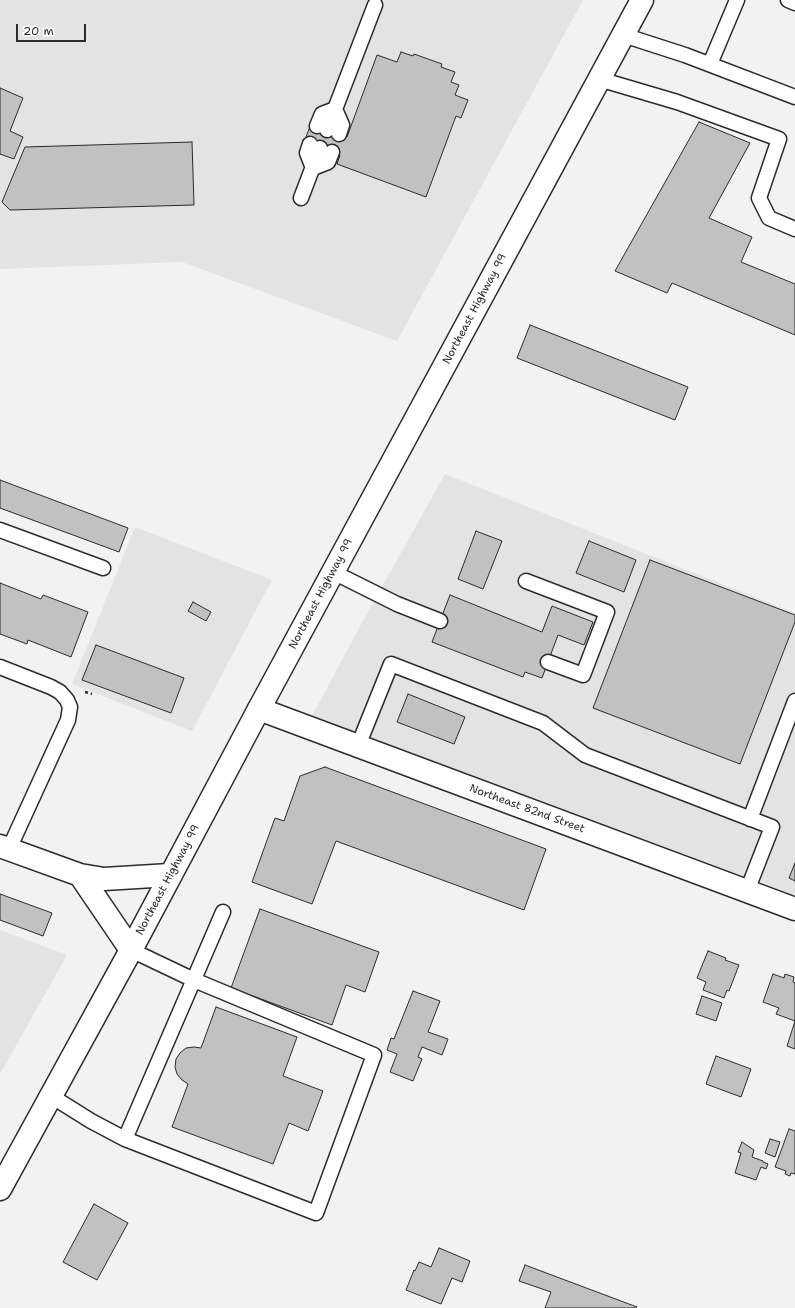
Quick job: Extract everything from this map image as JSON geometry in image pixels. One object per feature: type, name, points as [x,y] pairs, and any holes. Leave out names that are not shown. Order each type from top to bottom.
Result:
[{"type":"main road","name":"Northeast Highway 99","points":[[0,1189],[642,0]]},
{"type":"main road","name":"Northeast 82nd Street","points":[[259,709],[795,909]]},
{"type":"main road","points":[[4,848],[80,875],[104,879],[170,875]]},
{"type":"main road","points":[[80,875],[130,950]]},
{"type":"lane","points":[[710,64],[737,0]]},
{"type":"lane","points":[[788,0],[795,3]]},
{"type":"lane","points":[[335,109],[322,114],[328,130],[342,125],[335,109],[375,5]]},
{"type":"lane","points":[[623,35],[685,54],[795,97]]},
{"type":"lane","points":[[599,79],[677,102],[779,139],[759,198],[769,218],[795,229]]},
{"type":"lane","points":[[301,198],[313,168],[307,153],[321,148],[328,162],[313,168]]},
{"type":"lane","points":[[0,530],[103,568]]},
{"type":"lane","points":[[333,572],[397,604],[440,621]]},
{"type":"lane","points":[[526,581],[607,612],[583,675],[548,662]]},
{"type":"lane","points":[[358,746],[391,664],[543,724],[585,755],[772,827],[747,891]]},
{"type":"lane","points":[[0,667],[52,687],[60,692],[67,700],[70,708],[68,720],[4,848]]},
{"type":"lane","points":[[750,819],[795,701]]},
{"type":"lane","points":[[125,1139],[223,912]]},
{"type":"lane","points":[[51,1096],[91,1121],[125,1139],[316,1213],[374,1055],[194,980],[130,950]]},
{"type":"shaded area","points":[[0,0],[583,0],[397,341],[182,262],[0,269]]},
{"type":"shaded area","points":[[445,474],[795,613],[795,901],[312,716]]},
{"type":"shaded area","points":[[135,527],[272,580],[192,731],[72,684]]},
{"type":"shaded area","points":[[0,930],[67,955],[0,1074]]},
{"type":"building","points":[[401,52],[413,56],[414,54],[442,64],[441,67],[455,72],[451,82],[459,85],[455,95],[468,100],[461,118],[456,116],[426,197],[337,164],[340,155],[304,142],[311,124],[347,137],[377,55],[397,62]]},
{"type":"building","points":[[0,88],[23,98],[10,131],[23,137],[14,159],[0,154]]},
{"type":"building","points":[[699,122],[750,143],[709,218],[752,237],[741,262],[795,284],[795,335],[672,283],[667,293],[615,271]]},
{"type":"building","points":[[192,142],[194,205],[10,210],[2,202],[25,147]]},
{"type":"building","points":[[530,325],[688,387],[675,420],[517,358]]},
{"type":"building","points":[[0,480],[128,528],[119,552],[0,508]]},
{"type":"building","points":[[476,531],[502,541],[483,589],[458,579]]},
{"type":"building","points":[[589,541],[636,560],[624,592],[576,573]]},
{"type":"building","points":[[650,560],[795,615],[795,622],[740,764],[593,708]]},
{"type":"building","points":[[0,583],[41,599],[43,595],[88,612],[71,657],[28,640],[27,644],[0,634]]},
{"type":"building","points":[[450,595],[542,632],[552,606],[593,622],[584,645],[558,635],[542,678],[525,672],[523,677],[432,642]]},
{"type":"building","points":[[193,602],[211,612],[206,621],[188,611]]},
{"type":"building","points":[[96,645],[184,678],[171,713],[82,680]]},
{"type":"building","points":[[408,694],[465,717],[454,744],[397,722]]},
{"type":"building","points":[[325,767],[546,849],[524,910],[336,841],[312,904],[252,882],[275,818],[284,821],[300,776]]},
{"type":"building","points":[[795,863],[795,881],[789,878]]},
{"type":"building","points":[[0,894],[52,913],[43,936],[0,920]]},
{"type":"building","points":[[260,909],[379,952],[365,992],[346,985],[332,1025],[231,988]]},
{"type":"building","points":[[708,951],[726,958],[725,960],[739,965],[729,991],[727,990],[724,998],[703,990],[706,982],[697,978]]},
{"type":"building","points":[[773,974],[784,978],[785,974],[794,977],[795,1021],[776,1014],[779,1008],[763,1002]]},
{"type":"building","points":[[413,991],[440,1001],[428,1032],[448,1039],[442,1055],[422,1047],[418,1057],[422,1059],[413,1081],[390,1072],[397,1054],[387,1050],[391,1038],[394,1039]]},
{"type":"building","points":[[702,996],[722,1003],[716,1021],[696,1014]]},
{"type":"building","points":[[216,1007],[297,1037],[283,1076],[323,1091],[308,1131],[289,1123],[273,1164],[172,1127],[188,1084],[177,1074],[175,1067],[176,1059],[186,1048],[201,1048]]},
{"type":"building","points":[[795,1021],[795,1049],[787,1046]]},
{"type":"building","points":[[716,1056],[751,1069],[741,1097],[706,1084]]},
{"type":"building","points":[[789,1129],[795,1131],[795,1174],[791,1173],[790,1176],[785,1174],[786,1171],[775,1167]]},
{"type":"building","points":[[770,1139],[780,1142],[775,1157],[765,1153]]},
{"type":"building","points":[[742,1142],[754,1150],[752,1157],[768,1164],[766,1169],[761,1167],[756,1180],[735,1173],[741,1153],[738,1152]]},
{"type":"building","points":[[94,1204],[128,1223],[97,1280],[63,1262]]},
{"type":"building","points":[[439,1248],[470,1261],[462,1282],[452,1278],[441,1304],[406,1290],[419,1262],[431,1267]]},
{"type":"building","points":[[525,1265],[637,1307],[545,1308],[551,1292],[519,1281]]}]
